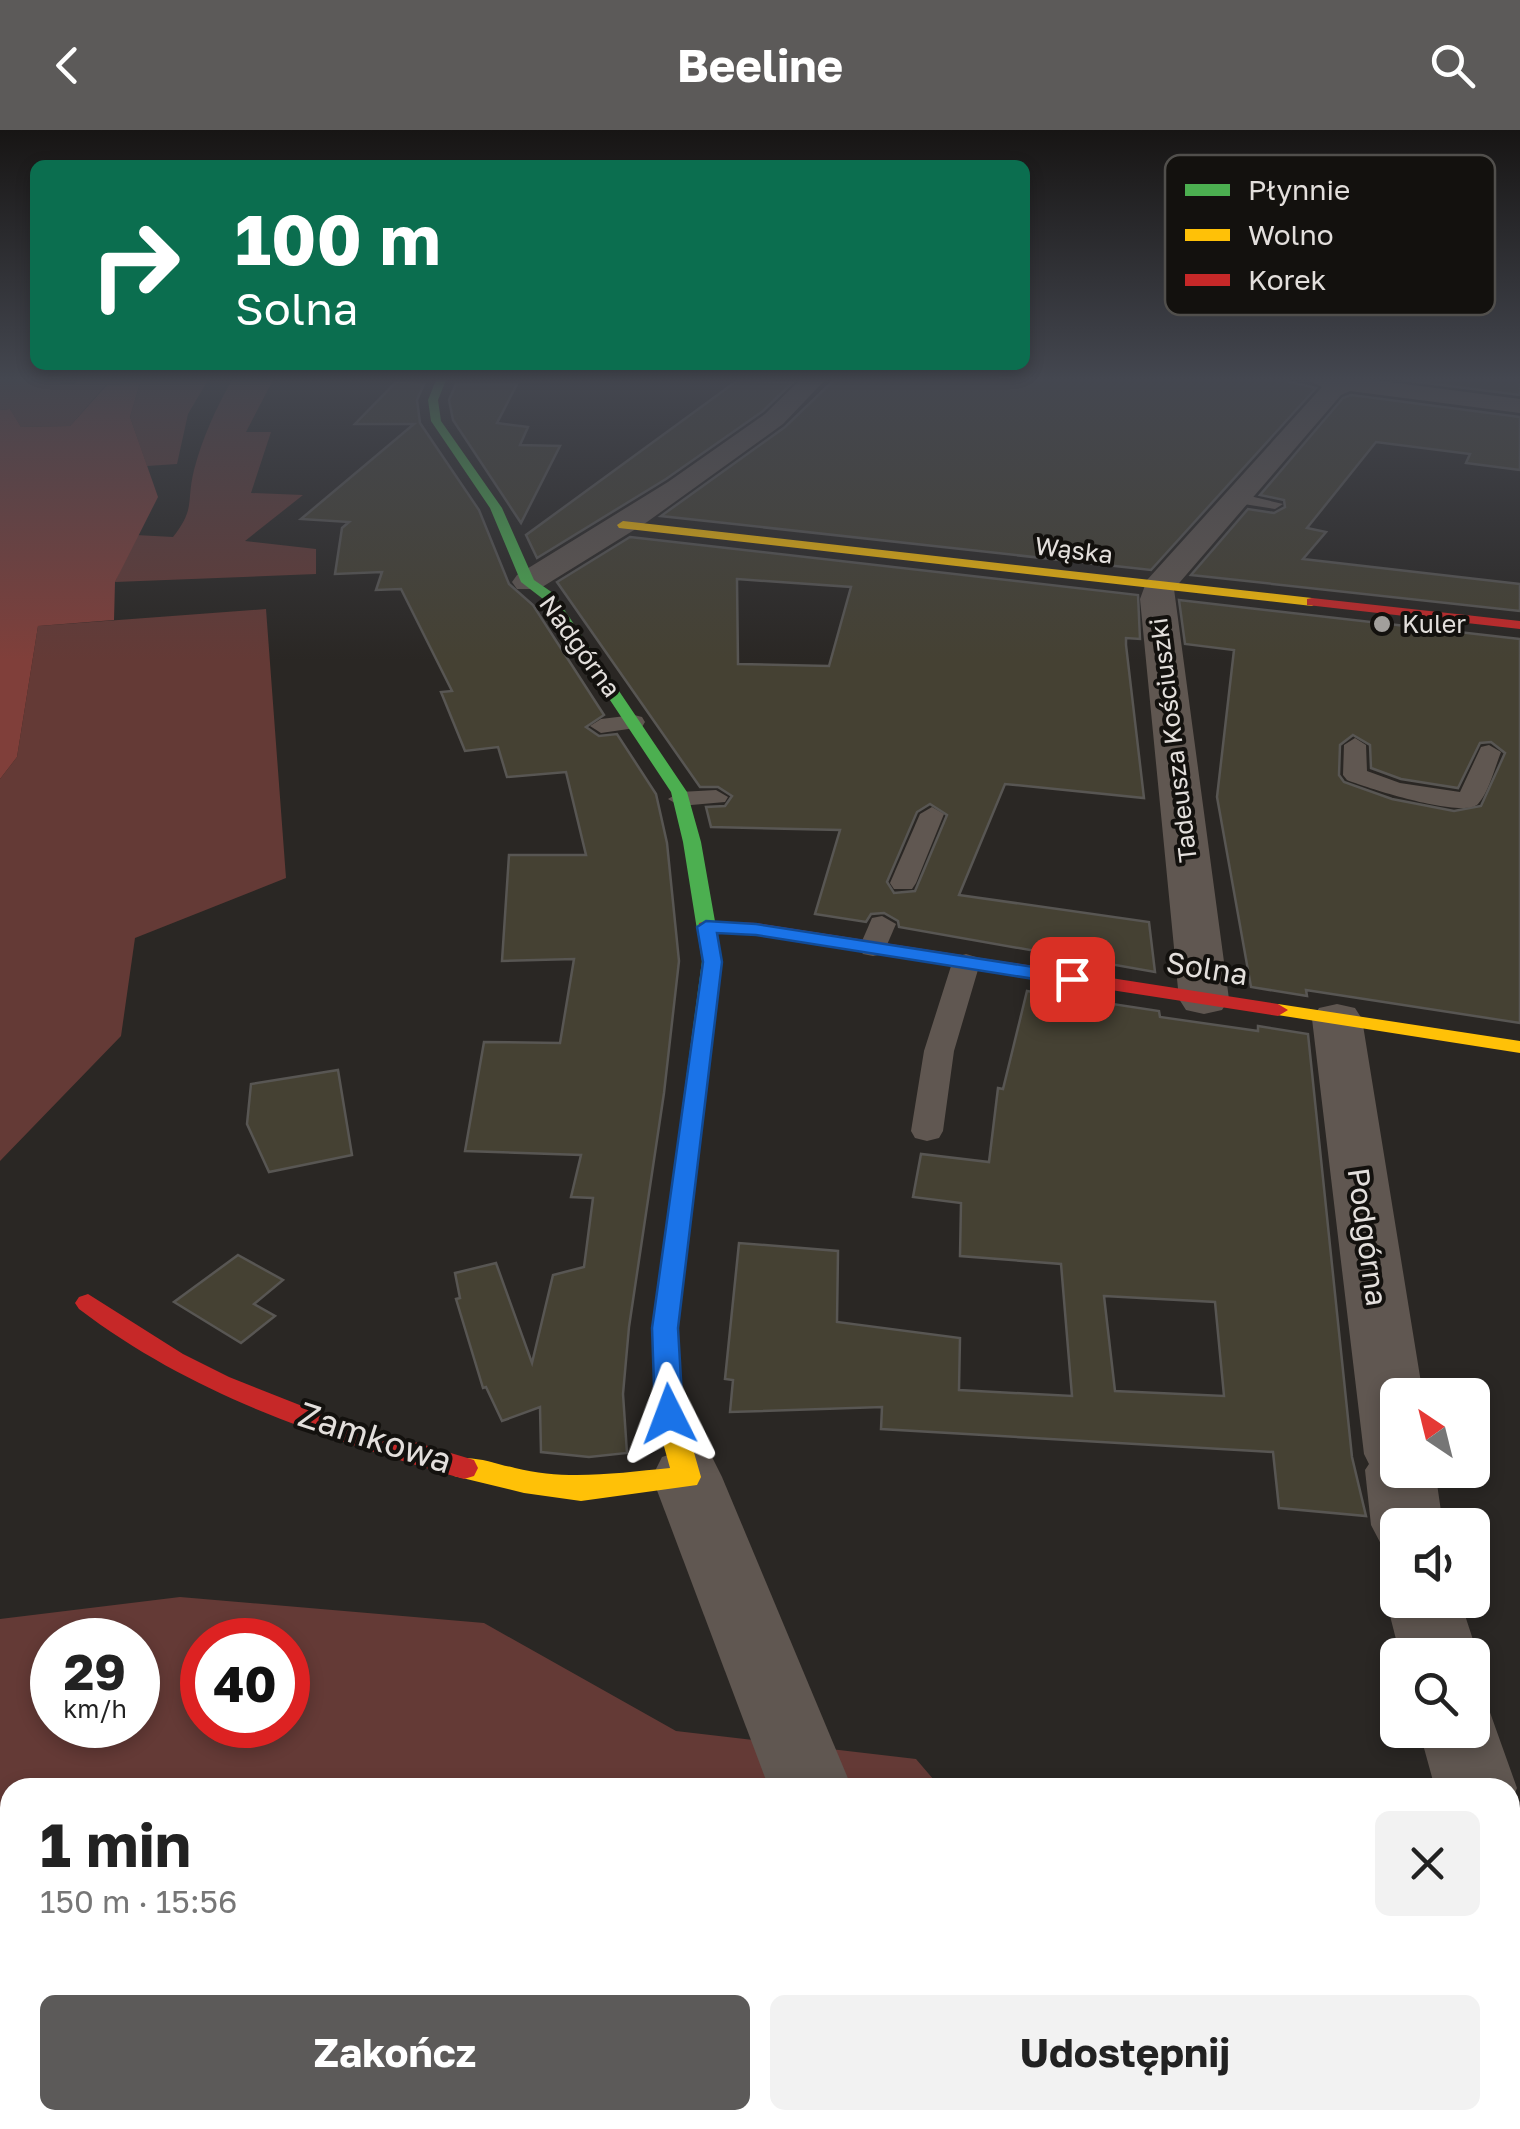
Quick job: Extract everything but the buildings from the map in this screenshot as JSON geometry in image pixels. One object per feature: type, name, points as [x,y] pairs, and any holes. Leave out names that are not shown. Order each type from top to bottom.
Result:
[{"type":"street","points":[[472,473],[496,508],[523,583]]},
{"type":"street","name":"Nadgórna","points":[[523,583],[623,525],[696,473]]},
{"type":"street","name":"Tadeusza Kościuszki","points":[[1204,998],[1156,599],[1158,587],[1259,473]]},
{"type":"street","name":"Wąska","points":[[623,525],[1520,625]]},
{"type":"street","name":"Nadgórna","points":[[523,583],[548,596],[634,722],[680,798],[706,927]]},
{"type":"street","points":[[706,927],[712,962],[665,1328],[669,1414],[687,1477],[808,1778]]},
{"type":"street","name":"Solna","points":[[706,927],[878,936],[966,963],[1520,1047]]},
{"type":"street","name":"Podgórna","points":[[1337,1019],[1387,1378]]},
{"type":"street","name":"Zamkowa","points":[[88,1302],[105,1318],[209,1382],[396,1447],[514,1481],[585,1489],[687,1477]]},
{"type":"street","points":[[1465,1748],[1473,1778]]},
{"type":"lane","points":[[1237,498],[1275,504]]},
{"type":"lane","points":[[602,726],[634,722]]},
{"type":"lane","points":[[1355,744],[1354,775],[1395,790],[1468,800],[1490,752]]},
{"type":"lane","points":[[680,798],[716,797]]},
{"type":"lane","points":[[902,884],[932,814]]},
{"type":"lane","points":[[927,1130],[939,1051],[966,963]]},
{"type":"shaded area","points":[[0,473],[150,473],[158,497],[115,582],[114,620],[38,626],[17,757],[0,779]]},
{"type":"shaded area","points":[[194,473],[257,473],[251,493],[303,495],[245,541],[316,549],[316,574],[115,582],[136,535],[173,537],[188,511]]},
{"type":"shaded area","points":[[266,609],[286,878],[135,938],[121,1036],[0,1161],[0,779],[17,757],[38,626]]},
{"type":"shaded area","points":[[180,1597],[484,1623],[676,1731],[916,1759],[932,1778],[0,1778],[0,1619]]},
{"type":"traffic: fast","points":[[472,473],[496,508],[528,582],[548,596],[679,792],[692,842],[712,961],[674,1257]]},
{"type":"traffic: slow","points":[[623,525],[1312,602]]},
{"type":"traffic: slow","points":[[1278,1010],[1520,1047]]},
{"type":"traffic: slow","points":[[464,1468],[524,1482],[581,1489],[687,1477],[669,1414],[665,1328],[674,1257]]},
{"type":"traffic: jam","points":[[1312,602],[1520,625]]},
{"type":"traffic: jam","points":[[706,927],[756,929],[1278,1010]]},
{"type":"traffic: jam","points":[[88,1303],[173,1361],[219,1384],[316,1423],[464,1468]]},
{"type":"place","name":"Kuler","points":[[1382,624]]},
{"type":"route","points":[[669,1414],[665,1328],[712,962],[706,927],[756,930],[1072,979]]}]
